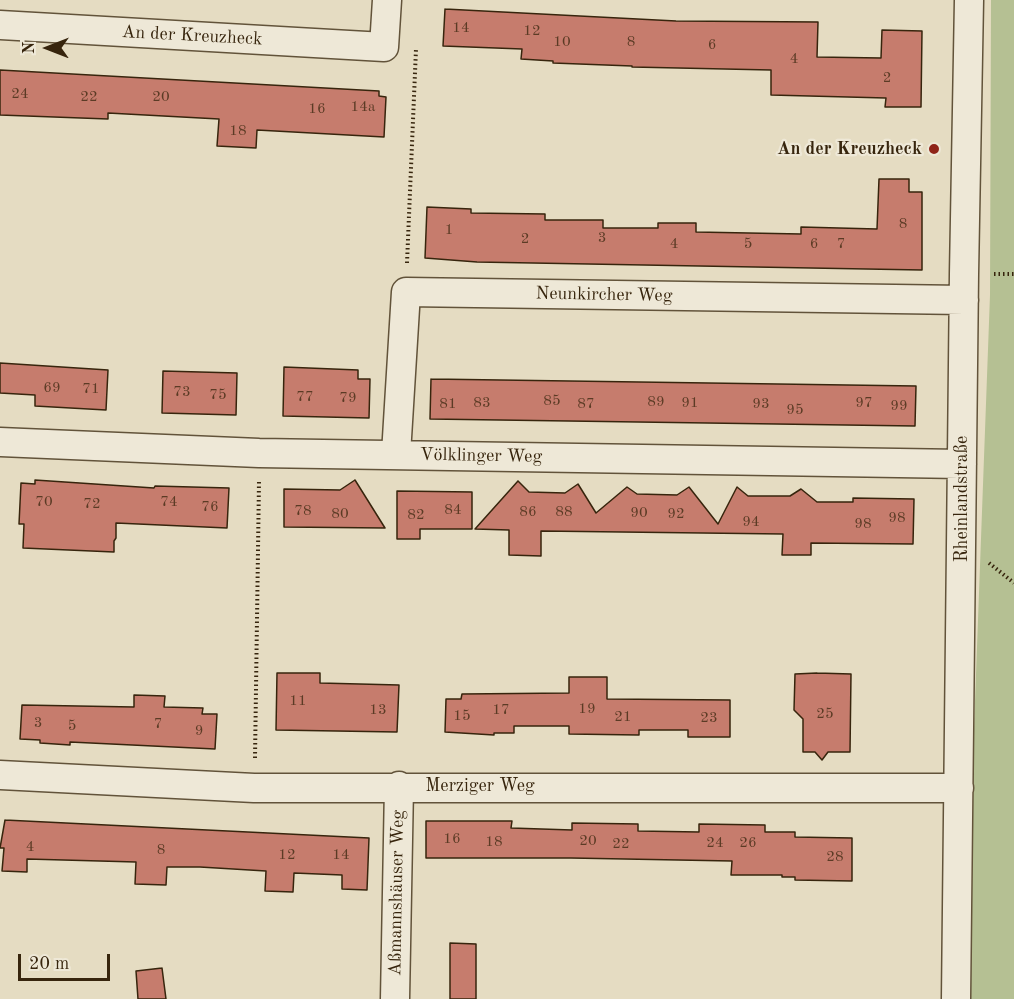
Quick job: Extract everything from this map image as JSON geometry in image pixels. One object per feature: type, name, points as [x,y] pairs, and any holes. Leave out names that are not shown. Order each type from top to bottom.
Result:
[{"type":"street","name":"An der Kreuzheck","points":[[0,26],[384,47],[387,0]]},
{"type":"street","name":"Rheinlandstraße","points":[[956,999],[969,0]]},
{"type":"street","name":"Neunkircher Weg","points":[[406,292],[964,300]]},
{"type":"street","points":[[396,454],[406,292]]},
{"type":"street","name":"Völklinger Weg","points":[[0,442],[259,453],[962,464]]},
{"type":"street","name":"Merziger Weg","points":[[0,775],[254,788],[399,786],[959,788]]},
{"type":"street","name":"Aßmannshäuser Weg","points":[[395,999],[399,786]]},
{"type":"path","points":[[406,292],[416,40]]},
{"type":"path","points":[[254,788],[259,453]]},
{"type":"green space","points":[[991,0],[1014,0],[1014,999],[964,999],[990,295]]},
{"type":"building","points":[[445,9],[676,21],[818,22],[817,57],[881,58],[882,30],[922,31],[921,107],[885,107],[886,98],[771,95],[771,70],[553,63],[553,61],[521,59],[522,49],[443,46]]},
{"type":"building","points":[[0,70],[379,91],[379,96],[386,97],[384,137],[257,130],[256,148],[217,146],[219,119],[108,113],[108,119],[0,115]]},
{"type":"building","points":[[879,179],[909,179],[909,192],[922,192],[922,270],[477,262],[425,258],[427,207],[471,209],[471,213],[545,214],[545,220],[603,220],[603,228],[658,228],[658,223],[696,223],[696,232],[801,234],[801,227],[877,229]]},
{"type":"building","points":[[0,363],[108,370],[106,410],[35,406],[35,395],[0,393]]},
{"type":"building","points":[[284,367],[358,370],[358,379],[370,379],[369,418],[283,416]]},
{"type":"building","points":[[163,371],[237,373],[236,415],[162,413]]},
{"type":"building","points":[[431,379],[916,386],[915,426],[430,419]]},
{"type":"building","points":[[35,480],[154,488],[155,486],[229,488],[227,528],[116,523],[114,552],[23,548],[24,524],[19,524],[21,483],[35,484]]},
{"type":"building","points":[[355,480],[385,528],[284,527],[284,489],[340,490]]},
{"type":"building","points":[[518,481],[529,492],[565,493],[578,484],[596,513],[627,487],[637,494],[677,495],[689,487],[718,524],[737,487],[748,496],[790,496],[801,489],[817,502],[853,502],[853,498],[914,499],[913,544],[811,543],[811,555],[782,555],[783,534],[541,531],[541,556],[509,555],[509,530],[475,529]]},
{"type":"building","points":[[397,491],[472,492],[472,529],[420,529],[420,539],[397,539]]},
{"type":"building","points":[[277,673],[320,673],[320,683],[399,685],[397,732],[276,730]]},
{"type":"building","points":[[795,674],[851,674],[850,752],[828,752],[822,760],[815,752],[803,752],[803,719],[794,710]]},
{"type":"building","points":[[569,677],[607,677],[607,699],[730,700],[730,737],[688,737],[688,730],[639,730],[639,735],[569,734],[569,726],[514,726],[514,733],[494,733],[494,735],[445,732],[446,699],[461,699],[462,694],[569,693]]},
{"type":"building","points":[[134,695],[165,696],[164,707],[203,708],[202,714],[217,714],[215,749],[70,742],[70,745],[20,739],[22,705],[134,707]]},
{"type":"building","points":[[5,820],[369,838],[367,890],[342,889],[342,875],[294,873],[293,892],[265,891],[266,871],[200,867],[167,867],[166,885],[135,884],[136,862],[27,859],[27,872],[2,871],[4,848],[0,848]]},
{"type":"building","points":[[426,821],[512,821],[511,828],[572,830],[572,823],[638,824],[638,831],[699,832],[699,824],[765,825],[765,832],[795,832],[795,837],[852,838],[852,881],[795,880],[795,877],[782,877],[782,875],[731,875],[732,861],[426,858]]},
{"type":"building","points":[[450,943],[476,944],[476,999],[450,999]]},
{"type":"building","points":[[162,968],[166,999],[138,999],[136,971]]},
{"type":"place","name":"An der Kreuzheck","points":[[934,149]]}]
